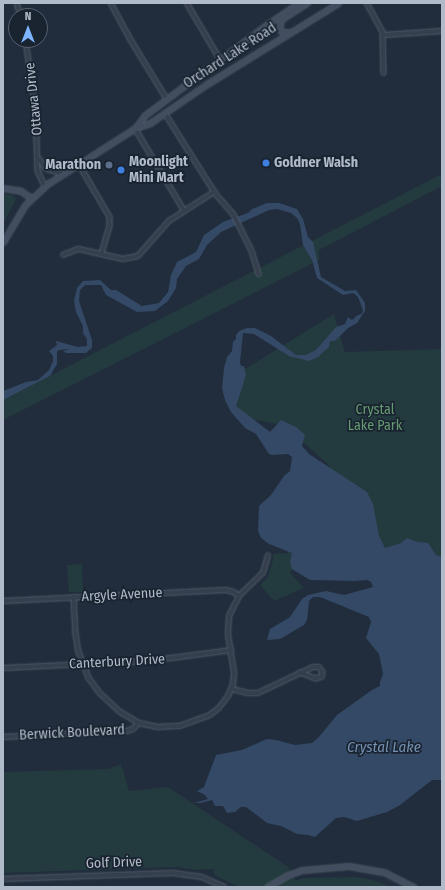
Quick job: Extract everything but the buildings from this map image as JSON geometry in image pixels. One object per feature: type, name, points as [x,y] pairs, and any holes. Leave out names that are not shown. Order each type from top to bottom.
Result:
[{"type":"main road","name":"Orchard Lake Road","points":[[135,128],[145,116],[201,73],[299,3]]},
{"type":"main road","points":[[290,32],[283,32],[280,30],[280,23],[282,19],[307,3]]},
{"type":"main road","points":[[303,24],[306,18],[332,3]]},
{"type":"main road","name":"Orchard Lake Road","points":[[3,242],[18,214],[31,198],[45,186],[135,128],[150,123],[207,84],[338,3]]},
{"type":"main road","points":[[201,73],[207,84]]},
{"type":"main road","points":[[3,188],[21,191],[31,198]]},
{"type":"main road","points":[[267,887],[288,875],[302,870],[349,866],[384,872],[414,887]]},
{"type":"street","points":[[112,3],[131,40],[167,99]]},
{"type":"street","points":[[187,3],[220,59]]},
{"type":"street","points":[[367,3],[382,28],[384,35],[384,73]]},
{"type":"street","points":[[384,35],[442,31]]},
{"type":"street","name":"Ottawa Drive","points":[[27,48],[35,96],[39,173],[45,186]]},
{"type":"street","points":[[165,113],[214,192],[234,215],[240,225],[259,274]]},
{"type":"street","points":[[135,128],[184,210]]},
{"type":"street","points":[[39,158],[45,168],[62,174]]},
{"type":"street","points":[[79,164],[110,217],[110,226],[102,254]]},
{"type":"street","points":[[63,255],[79,249],[122,259],[138,256],[164,225],[184,210],[214,192]]},
{"type":"street","points":[[74,597],[76,640],[83,664],[93,684],[104,697],[119,711],[139,723],[163,727],[191,723],[216,711],[224,703],[232,689],[234,673],[228,635],[228,620],[232,607],[239,596],[261,575],[266,567],[268,556]]},
{"type":"street","name":"Argyle Avenue","points":[[3,601],[226,590],[234,592],[239,596]]},
{"type":"street","name":"Canterbury Drive","points":[[3,668],[164,660],[230,650]]},
{"type":"street","points":[[232,689],[248,693],[258,692],[300,673],[316,666],[321,668],[323,672],[322,677],[318,679],[300,673]]},
{"type":"street","name":"Berwick Boulevard","points":[[3,737],[127,731],[139,723]]},
{"type":"street","name":"Golf Drive","points":[[3,879],[173,873],[202,877],[224,887]]},
{"type":"green space","points":[[442,174],[442,186],[319,250],[319,260],[3,420],[3,400]]},
{"type":"green space","points":[[3,194],[13,195],[16,199],[3,224]]},
{"type":"green space","name":"Crystal Lake Park","points":[[334,314],[345,352],[442,349],[442,566],[304,552],[290,573],[304,588],[274,601],[260,585],[268,576],[273,560],[273,554],[288,553],[288,512],[331,510],[330,466],[284,425],[241,418],[224,382]]},
{"type":"green space","points":[[82,564],[83,592],[69,592],[67,565]]},
{"type":"green space","points":[[121,764],[129,791],[168,787],[288,867],[296,881],[303,878],[357,877],[372,880],[392,887],[239,887],[214,875],[214,869],[196,870],[177,867],[3,873],[3,772],[109,769]]},
{"type":"water","name":"Crystal Lake","points":[[267,203],[279,203],[297,209],[303,219],[308,237],[313,242],[321,277],[345,291],[356,290],[365,303],[365,311],[357,323],[348,328],[335,341],[330,341],[329,347],[318,357],[309,361],[289,356],[254,334],[243,333],[240,362],[241,366],[244,366],[246,375],[236,406],[270,432],[281,420],[296,427],[305,435],[302,446],[309,454],[367,492],[373,504],[379,536],[385,548],[401,543],[407,538],[418,542],[428,543],[436,555],[442,557],[442,780],[432,780],[400,805],[387,812],[357,821],[344,817],[336,818],[315,837],[297,834],[281,826],[267,823],[246,807],[241,807],[235,812],[227,813],[223,806],[215,806],[212,800],[194,803],[208,799],[205,795],[197,791],[204,787],[216,755],[242,750],[267,739],[295,745],[312,743],[337,715],[380,686],[383,674],[379,654],[366,638],[371,622],[369,617],[320,597],[313,597],[309,601],[307,620],[304,625],[280,639],[267,640],[270,629],[290,617],[302,599],[308,595],[326,591],[344,595],[373,587],[371,582],[367,580],[310,580],[292,569],[290,562],[292,553],[269,544],[261,538],[258,531],[259,506],[271,495],[284,476],[290,471],[292,457],[288,454],[269,454],[256,434],[245,428],[231,412],[225,400],[222,388],[224,368],[227,357],[232,351],[233,342],[239,331],[247,328],[255,328],[271,336],[296,355],[306,355],[316,350],[336,327],[345,324],[348,317],[352,320],[358,315],[362,314],[363,310],[358,297],[353,293],[343,295],[317,278],[312,260],[303,245],[300,224],[297,218],[291,213],[277,209],[269,210],[221,232],[207,245],[199,259],[186,266],[177,279],[176,288],[168,301],[155,311],[137,312],[106,295],[101,285],[85,285],[80,290],[79,301],[92,340],[92,348],[86,353],[66,353],[63,351],[70,349],[59,350],[57,352],[57,364],[50,376],[3,400],[3,391],[26,382],[38,380],[49,370],[53,361],[53,356],[49,351],[57,345],[56,341],[78,347],[87,346],[87,339],[83,333],[83,326],[76,312],[74,301],[77,288],[83,281],[100,280],[111,290],[116,290],[142,306],[159,303],[168,292],[171,275],[177,262],[196,252],[204,235],[223,222],[248,213],[252,209]]},
{"type":"place","name":"Goldner Walsh","points":[[266,163]]},
{"type":"place","name":"Marathon","points":[[109,165]]},
{"type":"place","name":"Moonlight Mini Mart","points":[[121,170]]}]
